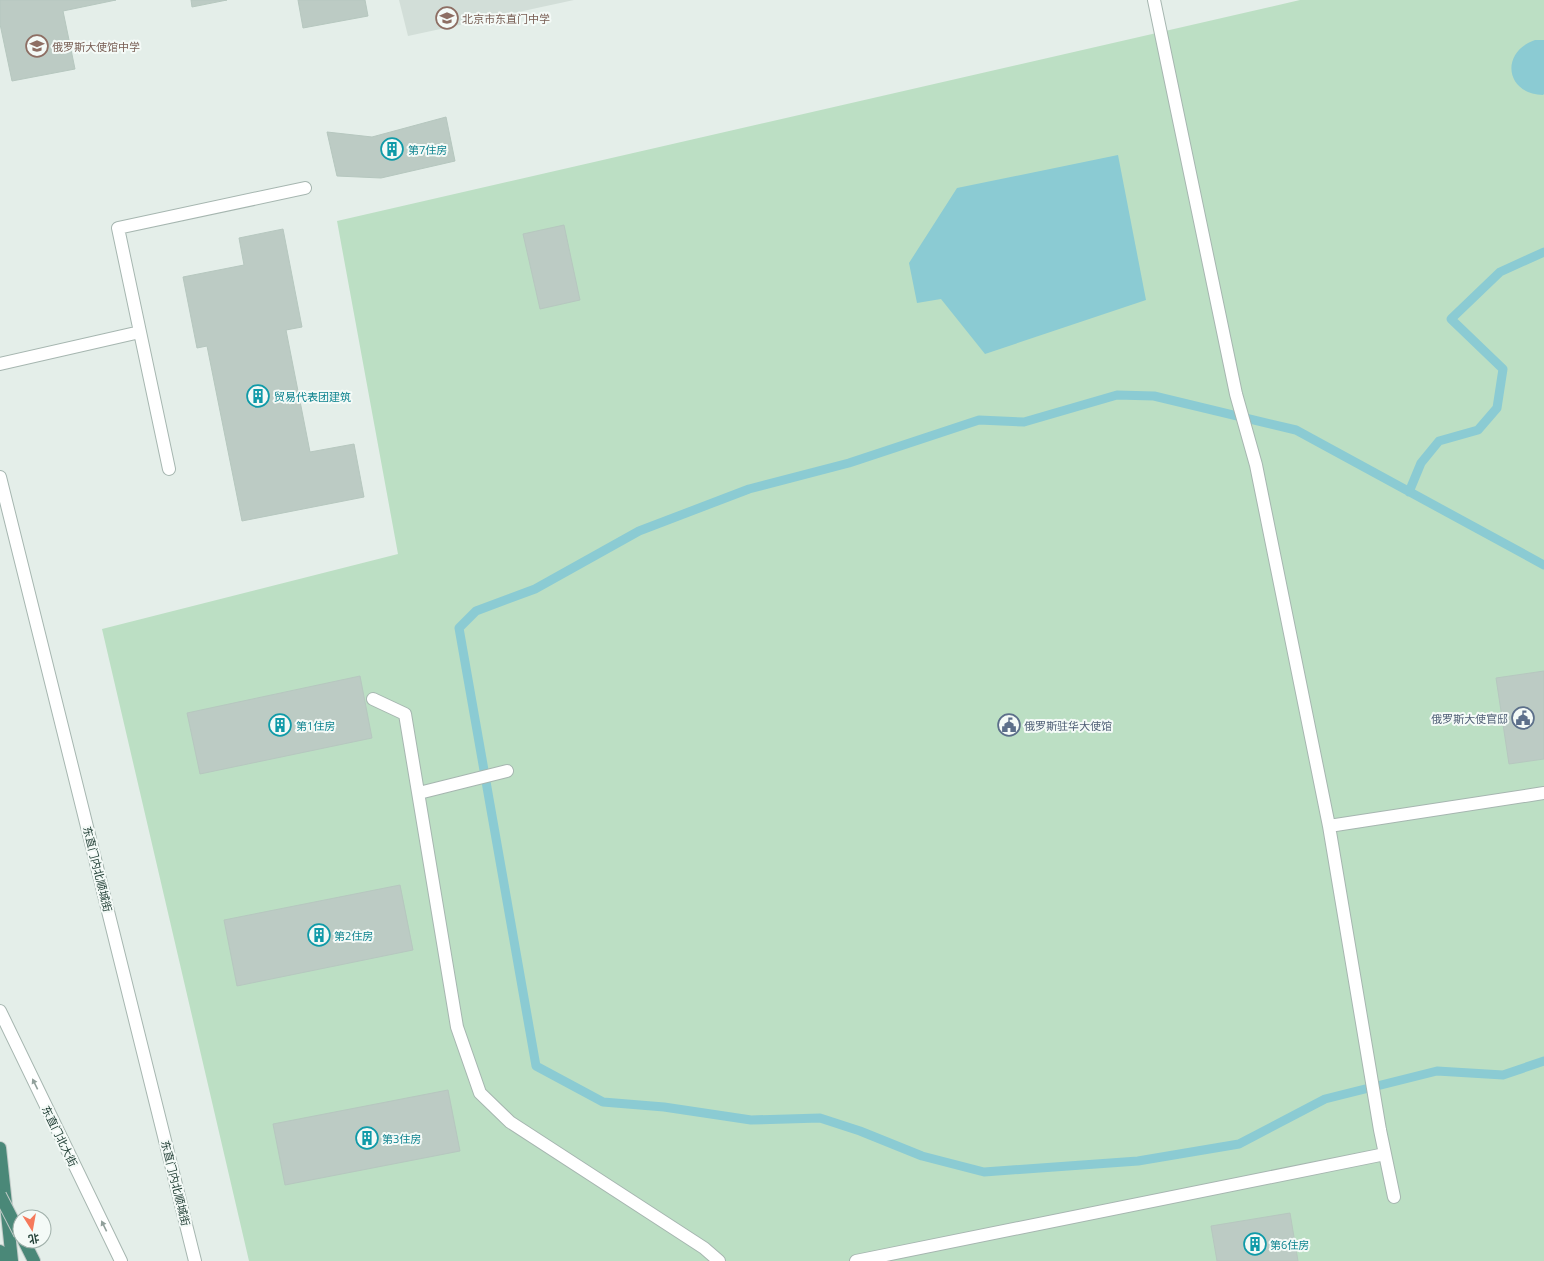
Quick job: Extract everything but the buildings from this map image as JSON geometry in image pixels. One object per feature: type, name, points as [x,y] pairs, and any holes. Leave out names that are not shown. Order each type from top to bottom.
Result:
[{"type":"highway","points":[[0,1148],[12,1261]]},
{"type":"highway","points":[[0,1195],[12,1218]]},
{"type":"highway","points":[[28,1249],[34,1261]]},
{"type":"highway","points":[[0,1251],[6,1261]]},
{"type":"street","points":[[1154,0],[1236,394],[1256,465],[1329,826],[1370,1062],[1380,1130],[1394,1197]]},
{"type":"street","points":[[170,469],[118,228],[305,188]]},
{"type":"street","points":[[0,364],[140,332]]},
{"type":"street","name":"东直门内北顺城街","points":[[0,477],[195,1261]]},
{"type":"street","points":[[373,699],[405,714],[458,1027],[480,1093],[510,1122],[698,1244],[719,1261]]},
{"type":"street","points":[[419,793],[506,771]]},
{"type":"street","points":[[1329,826],[1544,793]]},
{"type":"street","name":"东直门北大街","points":[[0,1011],[121,1261]]},
{"type":"street","points":[[856,1261],[1385,1154]]},
{"type":"shaded area","name":"北京市东直门中学","points":[[399,0],[574,0],[408,36]]},
{"type":"green space","points":[[1300,0],[1544,0],[1544,1261],[249,1261],[102,629],[398,554],[337,221]]},
{"type":"water","points":[[1535,40],[1544,40],[1543,95],[1530,93],[1521,88],[1515,80],[1512,72],[1512,62],[1516,54],[1524,46]]},
{"type":"water","points":[[1118,155],[1146,300],[985,354],[941,299],[917,303],[909,263],[957,188]]},
{"type":"waterway","points":[[1409,492],[1421,463],[1439,441],[1478,430],[1497,408],[1503,369],[1451,319],[1500,272],[1544,252]]},
{"type":"waterway","points":[[1544,565],[1296,430],[1154,396],[1117,395],[1024,422],[979,420],[849,463],[749,489],[639,531],[535,589],[476,611],[459,628],[536,1066],[603,1102],[664,1107],[751,1120],[820,1118],[860,1131],[922,1156],[984,1172],[1138,1161],[1239,1144],[1325,1099],[1437,1071],[1503,1075],[1544,1061]]},
{"type":"place","name":"北京市东直门中学","points":[[447,18]]},
{"type":"place","name":"俄罗斯大使馆中学","points":[[37,46]]},
{"type":"place","name":"第7住房","points":[[392,149]]},
{"type":"place","name":"贸易代表团建筑","points":[[258,396]]},
{"type":"place","name":"俄罗斯大使官邸","points":[[1523,718]]},
{"type":"place","name":"第1住房","points":[[280,725]]},
{"type":"place","name":"俄罗斯驻华大使馆","points":[[1009,725]]},
{"type":"place","name":"第2住房","points":[[319,935]]},
{"type":"place","name":"第3住房","points":[[367,1138]]},
{"type":"place","name":"第6住房","points":[[1255,1244]]}]
